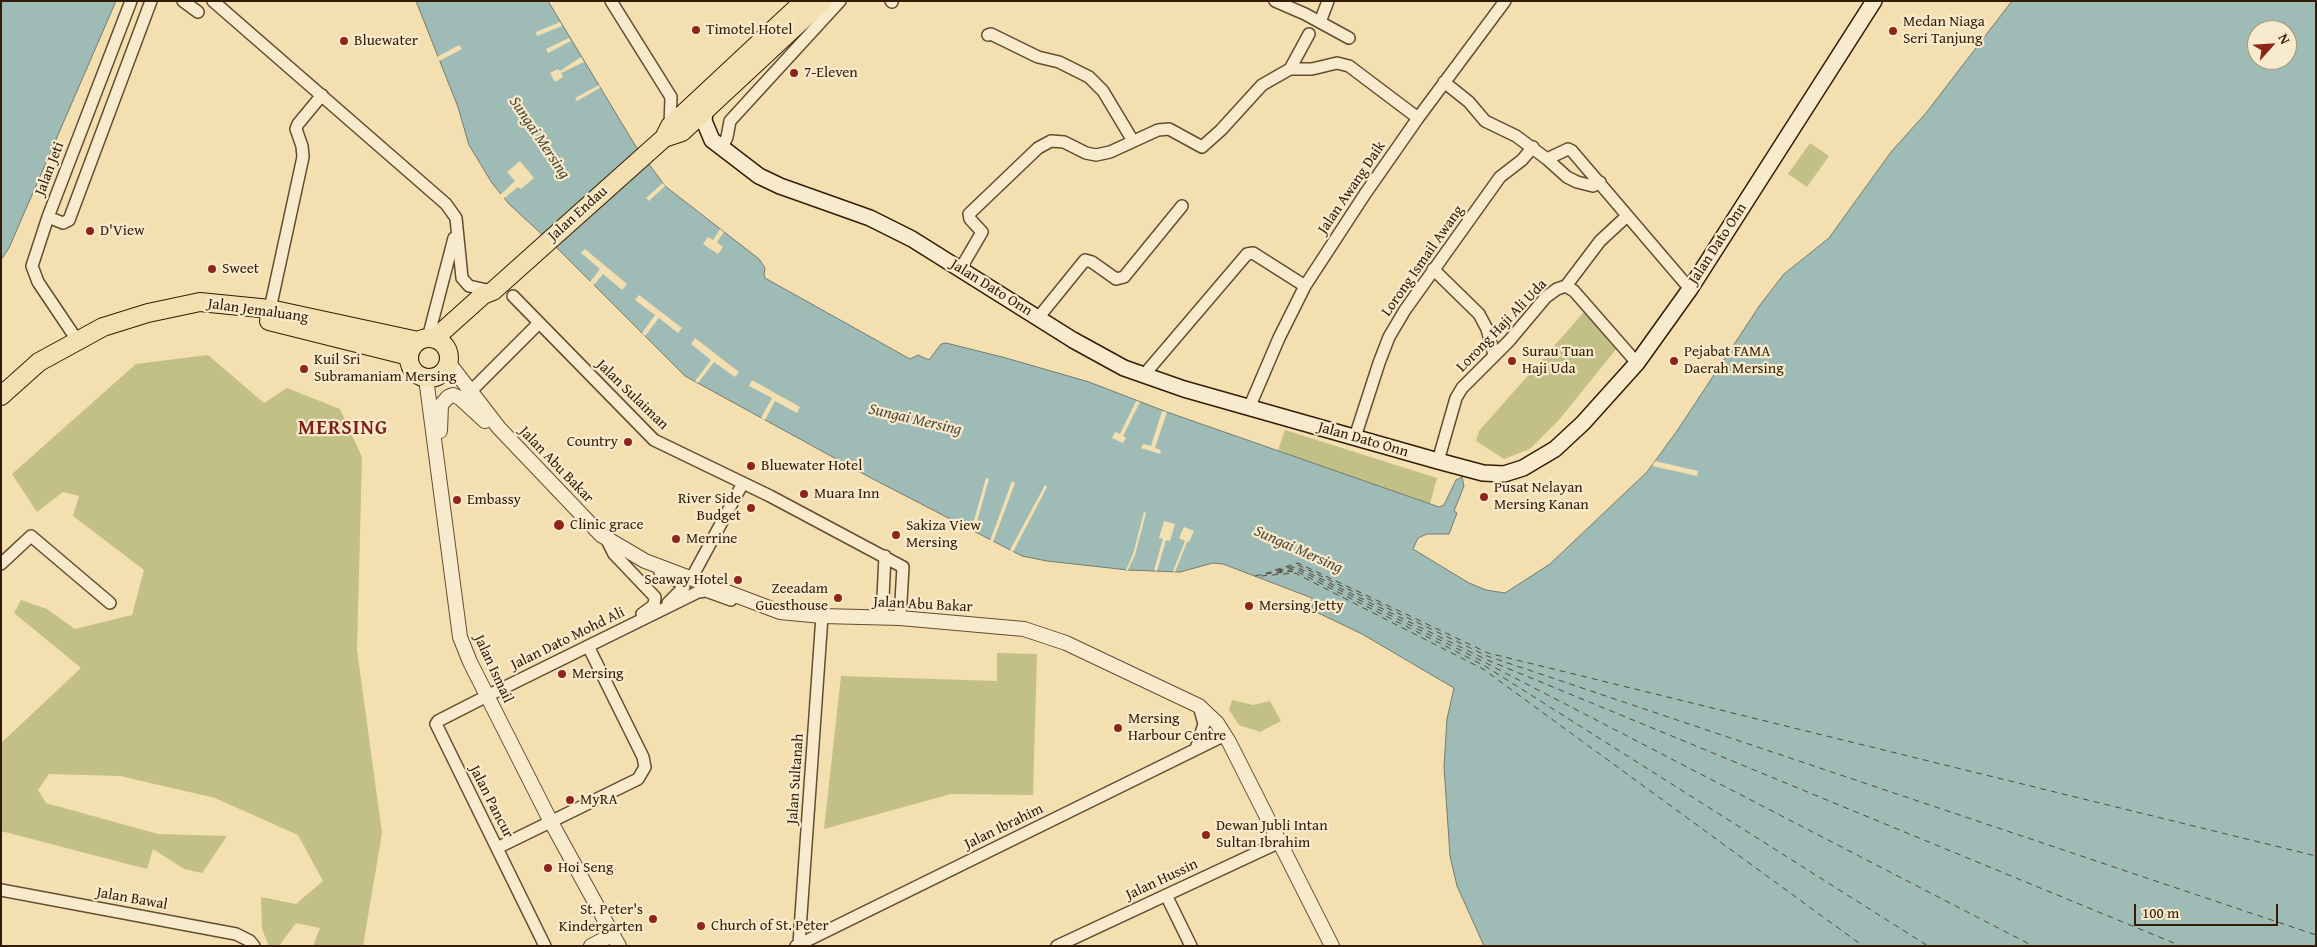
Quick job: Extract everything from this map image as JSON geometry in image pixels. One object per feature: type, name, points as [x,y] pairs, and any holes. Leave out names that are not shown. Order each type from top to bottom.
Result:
[{"type":"highway","name":"Jalan Endau","points":[[700,107],[804,1]]},
{"type":"highway","name":"Jalan Endau","points":[[422,344],[483,295],[493,291],[700,107],[832,2]]},
{"type":"highway","name":"Jalan Endau","points":[[449,358],[459,328],[488,301],[493,291]]},
{"type":"highway","name":"Jalan Jemaluang","points":[[1,396],[39,362],[77,340],[115,322],[200,302],[270,309],[422,344]]},
{"type":"highway","name":"Jalan Jemaluang","points":[[1,409],[45,370],[102,339],[150,323],[196,314],[275,322],[422,344]]},
{"type":"highway","points":[[441,342],[449,358],[442,373],[432,378],[426,378],[412,368],[422,344],[441,342]]},
{"type":"main road","name":"Jalan Dato Onn","points":[[717,144],[769,181],[870,218],[912,239],[1107,361],[1143,376],[1249,408],[1438,461],[1496,474],[1523,468],[1555,449],[1570,436],[1637,363],[1690,289],[1874,1]]},
{"type":"main road","points":[[700,107],[704,122],[717,144]]},
{"type":"main road","points":[[672,132],[717,144]]},
{"type":"street","name":"Jalan Jeti","points":[[77,340],[34,273],[35,254],[131,1]]},
{"type":"street","points":[[48,217],[63,223],[69,220],[151,1]]},
{"type":"street","points":[[183,1],[198,12]]},
{"type":"street","points":[[213,1],[446,204],[456,218],[462,278],[469,286],[476,289],[493,291]]},
{"type":"street","points":[[610,1],[671,97],[672,132]]},
{"type":"street","points":[[1275,1],[1349,38]]},
{"type":"street","points":[[1320,22],[1328,1]]},
{"type":"street","name":"Jalan Awang Daik","points":[[1249,408],[1279,338],[1305,286],[1365,194],[1418,118],[1506,1]]},
{"type":"street","points":[[717,144],[727,137],[730,121],[832,2]]},
{"type":"street","points":[[1290,69],[1309,34]]},
{"type":"street","points":[[988,35],[1000,38],[1038,57],[1059,62],[1089,77],[1103,91],[1133,141]]},
{"type":"street","points":[[961,268],[982,232],[970,219],[969,214],[1038,148],[1056,140],[1096,155],[1110,152],[1158,130],[1169,130],[1202,147],[1207,145],[1262,84],[1290,69],[1312,69],[1344,63],[1418,118]]},
{"type":"street","points":[[1444,82],[1469,102],[1485,121],[1533,147],[1567,177],[1576,182],[1593,186],[1600,182]]},
{"type":"street","points":[[270,309],[303,157],[302,146],[296,130],[298,124],[322,95]]},
{"type":"street","points":[[671,97],[700,107]]},
{"type":"street","name":"Lorong Ismail Awang","points":[[1355,437],[1389,337],[1433,269],[1500,177],[1533,147]]},
{"type":"street","points":[[1546,158],[1568,149],[1600,182],[1690,289]]},
{"type":"street","points":[[1038,318],[1085,260],[1092,262],[1116,279],[1124,278],[1182,206]]},
{"type":"street","points":[[1566,286],[1600,241],[1627,216]]},
{"type":"street","points":[[422,344],[457,227]]},
{"type":"street","points":[[1143,376],[1247,254],[1253,253],[1305,286]]},
{"type":"street","points":[[1433,269],[1479,314],[1486,328],[1494,354]]},
{"type":"street","name":"Lorong Haji Ali Uda","points":[[1438,461],[1459,393],[1494,354],[1509,341],[1546,297],[1557,288],[1566,286],[1582,300],[1637,363]]},
{"type":"street","name":"Jalan Sulaiman","points":[[513,296],[654,440],[885,556],[903,567],[900,618]]},
{"type":"street","points":[[471,391],[539,324]]},
{"type":"street","name":"Jalan Abu Bakar","points":[[449,358],[499,428],[607,540],[645,561],[780,612],[822,616],[900,618],[1024,629],[1066,643],[1199,706],[1209,713],[1225,735],[1332,946]]},
{"type":"street","name":"Jalan Ismail","points":[[426,378],[460,637],[487,696],[551,822],[615,940]]},
{"type":"street","points":[[440,486],[442,479],[440,417],[441,405],[444,400],[453,395],[460,398],[491,427],[499,428]]},
{"type":"street","points":[[691,579],[743,484]]},
{"type":"street","points":[[1,564],[31,536],[110,604]]},
{"type":"street","points":[[607,540],[614,554],[651,591],[656,601],[651,608],[631,620],[628,627]]},
{"type":"street","points":[[882,618],[885,556]]},
{"type":"street","points":[[645,561],[650,567],[679,582],[684,587],[669,601],[663,610]]},
{"type":"street","name":"Jalan Dato Mohd Ali","points":[[487,696],[701,591],[758,610],[772,613],[780,612]]},
{"type":"street","name":"Jalan Sultanah","points":[[797,945],[822,616]]},
{"type":"street","points":[[497,848],[638,779],[645,768],[643,757],[588,646]]},
{"type":"street","name":"Jalan Pancur","points":[[487,696],[438,721],[436,724],[545,946]]},
{"type":"street","points":[[1196,749],[1197,740],[1204,724],[1199,706]]},
{"type":"street","name":"Jalan Ibrahim","points":[[797,945],[816,941],[1225,735]]},
{"type":"street","name":"Jalan Hussin","points":[[1057,946],[1280,842]]},
{"type":"street","name":"Jalan Bawal","points":[[1,890],[236,934],[250,941],[254,946]]},
{"type":"street","points":[[1166,895],[1192,946]]},
{"type":"street","points":[[591,946],[615,940]]},
{"type":"shaded area","points":[[1810,143],[1829,156],[1807,187],[1788,174]]},
{"type":"shaded area","points":[[1584,312],[1617,348],[1559,420],[1530,449],[1504,459],[1476,441],[1479,431]]},
{"type":"shaded area","points":[[208,355],[264,403],[287,388],[340,409],[362,457],[357,650],[382,833],[363,946],[313,946],[320,928],[296,923],[279,946],[269,946],[262,929],[261,897],[296,904],[323,881],[298,835],[215,798],[120,776],[49,774],[38,790],[46,803],[158,834],[227,836],[202,873],[184,869],[153,849],[147,869],[1,831],[1,743],[81,668],[14,613],[21,600],[47,609],[75,629],[132,615],[144,570],[73,516],[79,496],[63,492],[37,512],[12,474],[136,364]]},
{"type":"shaded area","points":[[1285,430],[1437,478],[1430,504],[1278,450]]},
{"type":"shaded area","points":[[997,653],[1037,654],[1033,795],[951,794],[824,829],[841,676],[997,681]]},
{"type":"shaded area","points":[[1232,700],[1253,705],[1270,701],[1281,721],[1260,732],[1239,725],[1229,710]]},
{"type":"water","points":[[1,1],[116,1],[9,248],[1,260]]},
{"type":"water","name":"Sungai Mersing","points":[[416,1],[548,1],[635,145],[665,186],[759,259],[765,268],[765,278],[910,359],[918,355],[929,360],[941,344],[946,343],[1006,358],[1089,382],[1167,412],[1439,507],[1444,505],[1456,480],[1462,477],[1464,486],[1454,511],[1457,513],[1449,534],[1427,534],[1418,538],[1413,549],[1469,583],[1486,590],[1505,593],[1550,564],[1647,472],[1677,431],[1760,305],[1784,274],[1829,238],[1891,152],[1926,113],[2012,1],[2316,1],[2316,946],[1484,946],[1457,886],[1450,856],[1444,767],[1447,719],[1454,688],[1362,634],[1312,610],[1312,598],[1223,564],[1213,563],[1180,572],[1128,570],[1047,561],[1022,556],[871,478],[685,376],[559,250],[509,204],[492,183],[469,145],[458,107]]},
{"type":"pier","points":[[560,22],[562,26],[537,36],[536,32]]},
{"type":"pier","points":[[569,38],[571,41],[548,53],[546,49]]},
{"type":"pier","points":[[459,45],[462,49],[439,61],[437,57]]},
{"type":"pier","points":[[581,57],[584,62],[561,73],[563,77],[555,82],[550,73],[558,69],[560,71]]},
{"type":"pier","points":[[599,85],[600,88],[577,101],[575,98]]},
{"type":"pier","points":[[520,161],[534,178],[521,189],[518,187],[502,200],[499,196],[515,181],[507,172]]},
{"type":"pier","points":[[663,183],[665,186],[649,201],[646,198]]},
{"type":"pier","points":[[720,229],[724,232],[717,242],[723,247],[718,254],[703,244],[708,237],[713,240]]},
{"type":"pier","points":[[585,249],[627,284],[622,290],[603,274],[594,285],[590,282],[600,269],[581,253]]},
{"type":"pier","points":[[639,295],[682,328],[678,333],[659,318],[645,336],[642,333],[655,315],[635,300]]},
{"type":"pier","points":[[695,338],[739,372],[735,377],[714,362],[698,383],[695,381],[711,360],[691,344]]},
{"type":"pier","points":[[752,380],[800,407],[797,413],[775,401],[765,420],[761,418],[772,398],[749,386]]},
{"type":"pier","points":[[1136,401],[1140,402],[1123,436],[1126,438],[1123,443],[1112,438],[1115,432],[1120,434]]},
{"type":"pier","points":[[1162,411],[1167,412],[1155,448],[1161,450],[1160,454],[1141,448],[1143,444],[1151,446]]},
{"type":"pier","points":[[1655,461],[1698,471],[1697,476],[1652,466]]},
{"type":"pier","points":[[986,478],[989,479],[974,532],[971,531]]},
{"type":"pier","points":[[1012,481],[1015,483],[993,542],[990,541]]},
{"type":"pier","points":[[1045,485],[1047,487],[1013,552],[1010,550]]},
{"type":"pier","points":[[1144,512],[1146,513],[1135,555],[1128,570],[1126,570],[1133,554]]},
{"type":"pier","points":[[1164,521],[1175,524],[1170,541],[1166,540],[1157,571],[1154,570],[1163,539],[1159,538]]},
{"type":"pier","points":[[1184,527],[1194,531],[1189,542],[1187,542],[1175,572],[1173,571],[1185,541],[1179,538]]},
{"type":"ferry route","points":[[1275,570],[1298,563],[1488,653],[2316,856]]},
{"type":"ferry route","points":[[1255,576],[1298,565],[1487,656],[2316,935]]},
{"type":"ferry route","points":[[1278,571],[1297,567],[1485,659],[2181,946]]},
{"type":"ferry route","points":[[1266,574],[1297,569],[1486,663],[2033,946]]},
{"type":"ferry route","points":[[1276,573],[1296,571],[1485,666],[1928,946]]},
{"type":"ferry route","points":[[1261,576],[1295,573],[1483,669],[1863,946]]},
{"type":"place","name":"Timotel Hotel","points":[[696,30]]},
{"type":"place","name":"Medan Niaga Seri Tanjung","points":[[1893,31]]},
{"type":"place","name":"Bluewater","points":[[344,41]]},
{"type":"place","name":"7-Eleven","points":[[794,73]]},
{"type":"place","name":"D'View","points":[[90,231]]},
{"type":"place","name":"Sweet","points":[[212,269]]},
{"type":"place","name":"Surau Tuan Haji Uda","points":[[1512,361]]},
{"type":"place","name":"Pejabat FAMA Daerah Mersing","points":[[1674,361]]},
{"type":"place","name":"Kuil Sri Subramaniam Mersing","points":[[304,369]]},
{"type":"place","name":"Country","points":[[628,442]]},
{"type":"place","name":"Bluewater Hotel","points":[[751,466]]},
{"type":"place","name":"Muara Inn","points":[[804,494]]},
{"type":"place","name":"Pusat Nelayan Mersing Kanan","points":[[1484,497]]},
{"type":"place","name":"Embassy","points":[[457,500]]},
{"type":"place","name":"River Side Budget","points":[[751,508]]},
{"type":"place","name":"Clinic grace","points":[[559,525]]},
{"type":"place","name":"Sakiza View Mersing","points":[[896,535]]},
{"type":"place","name":"Merrine","points":[[676,539]]},
{"type":"place","name":"Seaway Hotel","points":[[738,580]]},
{"type":"place","name":"Zeeadam Guesthouse","points":[[838,598]]},
{"type":"place","name":"Mersing Jetty","points":[[1249,606]]},
{"type":"place","name":"Mersing","points":[[562,674]]},
{"type":"place","name":"Mersing Harbour Centre","points":[[1118,728]]},
{"type":"place","name":"MyRA","points":[[570,800]]},
{"type":"place","name":"Dewan Jubli Intan Sultan Ibrahim","points":[[1206,835]]},
{"type":"place","name":"Hoi Seng","points":[[548,868]]},
{"type":"place","name":"St. Peter's Kindergarten","points":[[653,919]]},
{"type":"place","name":"Church of St. Peter","points":[[701,926]]},
{"type":"district","name":"MERSING","points":[[343,429]]}]
